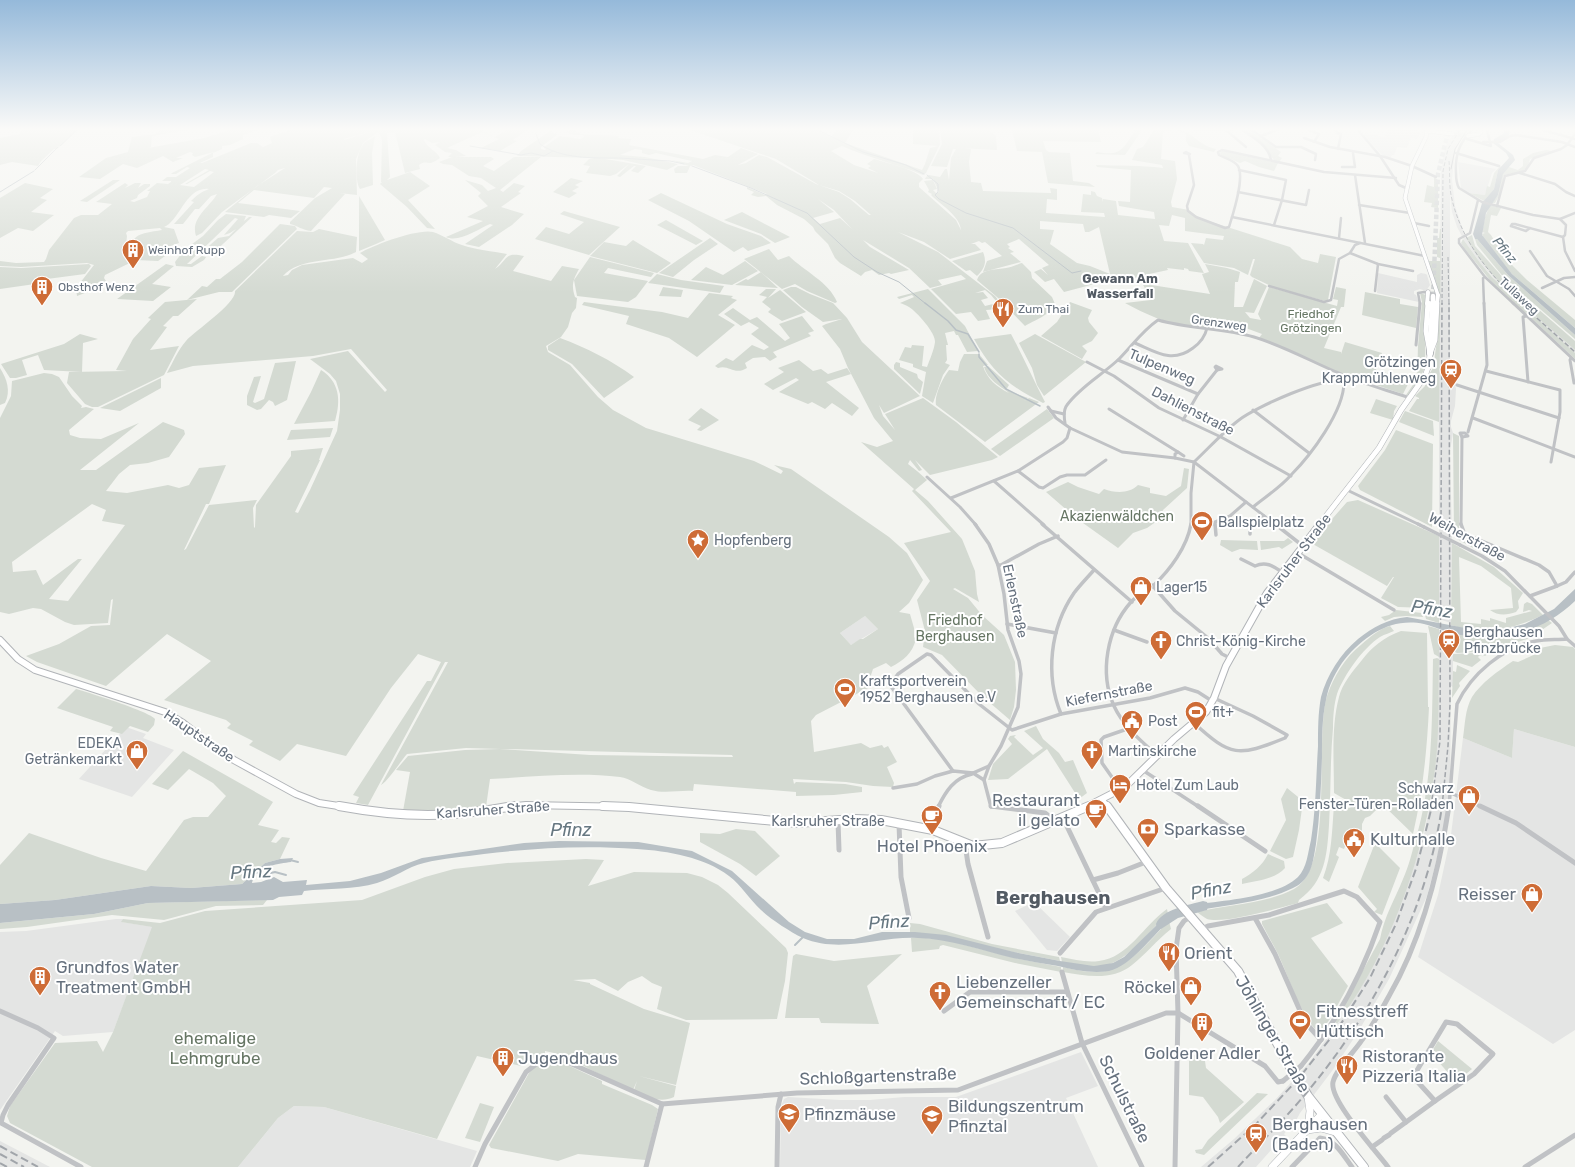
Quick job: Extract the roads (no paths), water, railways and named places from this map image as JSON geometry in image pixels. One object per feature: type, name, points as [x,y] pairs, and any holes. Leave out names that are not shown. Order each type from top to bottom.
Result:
[{"type":"highway","points":[[1430,353],[1433,294]]},
{"type":"main road","name":"Karlsruher Straße","points":[[333,806],[414,816],[452,814],[526,805],[609,806],[650,808],[797,823],[868,819],[899,822],[930,829],[965,844],[980,846],[995,844],[1020,836],[1063,818],[1121,790],[1144,771],[1174,740],[1206,712],[1230,658],[1267,593],[1379,448],[1426,372],[1430,353]]},
{"type":"main road","name":"Hauptstraße","points":[[0,640],[18,659],[35,670],[165,712],[183,723],[215,748],[252,770],[296,794],[333,806]]},
{"type":"main road","name":"Jöhlinger Straße","points":[[1102,800],[1166,888],[1238,971],[1290,1067],[1308,1096],[1322,1114],[1333,1136],[1364,1167]]},
{"type":"street","points":[[1194,184],[1187,206],[1188,211],[1196,217],[1228,228],[1238,192],[1238,184]]},
{"type":"street","points":[[1274,225],[1285,184]]},
{"type":"street","points":[[1356,184],[1366,243]]},
{"type":"street","points":[[1399,184],[1406,188]]},
{"type":"street","points":[[1407,184],[1405,198],[1433,282],[1433,294]]},
{"type":"street","points":[[1458,184],[1458,187],[1482,202],[1533,215],[1560,219],[1575,213]]},
{"type":"street","points":[[1495,205],[1501,195],[1503,184]]},
{"type":"street","points":[[1556,184],[1575,196]]},
{"type":"street","points":[[1238,192],[1306,205],[1309,190]]},
{"type":"street","name":"Tullaweg","points":[[1478,200],[1470,233],[1460,239],[1459,243],[1485,277],[1575,361]]},
{"type":"street","points":[[1359,205],[1410,213]]},
{"type":"street","points":[[1232,217],[1425,256]]},
{"type":"street","points":[[1339,238],[1341,218]]},
{"type":"street","points":[[1560,219],[1566,225],[1563,237],[1564,246],[1575,271]]},
{"type":"street","points":[[1414,223],[1429,226]]},
{"type":"street","points":[[1531,228],[1523,230],[1510,226],[1513,224],[1531,228],[1563,237]]},
{"type":"street","points":[[1269,286],[1319,301],[1329,301],[1332,299],[1339,259],[1350,252],[1355,245],[1366,243]]},
{"type":"street","points":[[1530,251],[1547,276],[1569,289],[1575,296]]},
{"type":"street","points":[[1350,252],[1378,264],[1413,271]]},
{"type":"street","points":[[1570,261],[1575,262]]},
{"type":"street","points":[[1375,291],[1378,264]]},
{"type":"street","points":[[1542,288],[1564,278],[1575,276]]},
{"type":"street","points":[[1468,432],[1486,371],[1487,359],[1483,284],[1483,278],[1485,277]]},
{"type":"street","points":[[1433,282],[1433,294]]},
{"type":"street","points":[[1416,345],[1420,304],[1418,294],[1420,292],[1433,294]]},
{"type":"street","points":[[1526,316],[1523,317],[1528,382]]},
{"type":"street","name":"Grenzweg","points":[[1136,343],[1146,328],[1158,320],[1174,325],[1235,332],[1261,340],[1355,380],[1410,398]]},
{"type":"street","points":[[1065,423],[1064,414],[1066,406],[1074,396],[1118,360],[1136,343],[1166,356],[1176,357],[1195,347],[1204,338],[1208,328]]},
{"type":"street","points":[[1571,358],[1570,360],[1574,383]]},
{"type":"street","name":"Tulpenweg","points":[[1118,360],[1198,394]]},
{"type":"street","name":"Dahlienstraße","points":[[1087,362],[1104,371],[1158,408],[1221,437],[1291,476]]},
{"type":"street","points":[[1183,420],[1198,394],[1217,370]]},
{"type":"street","points":[[1486,371],[1560,390],[1561,404],[1551,462]]},
{"type":"street","points":[[1340,380],[1342,375]]},
{"type":"street","points":[[1158,756],[1130,728],[1114,705],[1109,691],[1106,671],[1109,644],[1122,613],[1175,561],[1190,530],[1194,462],[1238,420],[1253,410],[1315,384],[1340,380],[1344,382],[1355,380]]},
{"type":"street","points":[[1253,507],[1291,476],[1309,453],[1333,418],[1344,389],[1344,382]]},
{"type":"street","points":[[1457,385],[1559,418]]},
{"type":"street","points":[[1048,407],[1056,418],[1070,428],[1122,452],[1175,458],[1194,462],[1303,546]]},
{"type":"street","points":[[1109,409],[1184,456]]},
{"type":"street","points":[[1253,410],[1309,453]]},
{"type":"street","points":[[1051,411],[1064,414]]},
{"type":"street","points":[[1473,418],[1575,457]]},
{"type":"street","points":[[951,498],[1018,471],[1063,442],[1067,438],[1070,428]]},
{"type":"street","points":[[1462,437],[1461,525],[1464,532],[1470,536],[1539,564],[1549,572],[1557,586]]},
{"type":"street","points":[[1175,458],[1175,454],[1178,452]]},
{"type":"street","points":[[1018,471],[1041,488],[1044,488],[1060,477],[1067,475],[1085,475],[1106,460]]},
{"type":"street","name":"Erlenstraße","points":[[927,477],[971,518],[988,544],[998,565],[1004,594],[1010,638],[1019,661],[1021,674],[1018,707],[1001,746],[988,766]]},
{"type":"street","points":[[994,481],[1132,602]]},
{"type":"street","name":"Weiherstraße","points":[[1347,490],[1482,556],[1505,571],[1559,626],[1567,639],[1575,646]]},
{"type":"street","points":[[1216,535],[1215,522],[1229,517],[1241,504],[1246,502]]},
{"type":"street","points":[[1250,534],[1250,531],[1259,519],[1264,516]]},
{"type":"street","points":[[998,565],[1001,565],[1058,536]]},
{"type":"street","points":[[1298,554],[1394,610]]},
{"type":"street","points":[[1242,559],[1255,566],[1262,562],[1266,563],[1282,572]]},
{"type":"street","points":[[1061,714],[1056,706],[1052,681],[1056,633],[1062,614],[1073,594],[1094,570]]},
{"type":"street","points":[[1530,596],[1566,582],[1575,572]]},
{"type":"street","points":[[1152,585],[1175,611],[1208,638],[1222,654],[1230,658]]},
{"type":"street","points":[[1008,624],[1056,633]]},
{"type":"street","points":[[1114,630],[1147,642]]},
{"type":"street","points":[[1388,1167],[1340,1107],[1334,1091],[1333,1082],[1338,1072],[1363,1039],[1390,995],[1412,951],[1441,854],[1451,793],[1457,704],[1460,696],[1486,668],[1506,654],[1536,641],[1567,639]]},
{"type":"street","points":[[953,771],[890,685],[898,674],[927,654],[931,655],[979,704],[1009,728]]},
{"type":"street","name":"Kiefernstraße","points":[[1009,728],[1016,730],[1061,714],[1150,698],[1186,688],[1253,716],[1287,735],[1285,738],[1264,747],[1237,750],[1226,748],[1194,723]]},
{"type":"street","points":[[1121,790],[1102,763],[1101,740],[1104,737],[1130,728]]},
{"type":"street","points":[[930,829],[939,807],[949,789],[959,779],[988,766]]},
{"type":"street","points":[[988,766],[984,780],[991,807],[1045,813],[1056,821]]},
{"type":"street","points":[[893,788],[917,784],[935,776],[953,771],[973,773],[984,780]]},
{"type":"street","points":[[1144,771],[1265,851]]},
{"type":"street","points":[[1451,793],[1516,823],[1575,863]]},
{"type":"street","points":[[1063,818],[1106,908]]},
{"type":"street","points":[[838,821],[839,850]]},
{"type":"street","points":[[899,822],[901,877],[909,918]]},
{"type":"street","points":[[965,844],[968,864],[988,937]]},
{"type":"street","points":[[1093,880],[1118,873],[1146,862]]},
{"type":"street","points":[[1060,953],[1096,912],[1166,888]]},
{"type":"street","points":[[1178,1013],[1265,1066],[1278,1082],[1283,1081],[1301,1066],[1321,1040],[1356,981],[1370,953],[1380,922],[1357,898],[1351,893],[1344,891],[1301,906],[1255,918],[1208,926],[1202,929]]},
{"type":"street","points":[[1255,918],[1275,954],[1305,1022],[1321,1040]]},
{"type":"street","points":[[1175,1167],[1178,1013],[1176,949],[1178,932],[1184,921],[1194,919]]},
{"type":"street","name":"Schulstraße","points":[[1062,972],[1082,1043],[1142,1167]]},
{"type":"street","points":[[944,1011],[970,992],[1067,992]]},
{"type":"street","points":[[0,1011],[53,1036],[54,1038],[9,1101],[2,1116],[1,1123],[81,1167]]},
{"type":"street","name":"Schloßgartenstraße","points":[[662,1104],[781,1094],[958,1090],[1166,1013],[1178,1013]]},
{"type":"street","points":[[1372,1147],[1435,1102],[1476,1071],[1493,1054],[1463,1029],[1451,1022],[1444,1023],[1416,1072],[1416,1080],[1435,1102]]},
{"type":"street","points":[[475,1167],[485,1144],[526,1072],[533,1064],[542,1059],[556,1057],[662,1104],[646,1167]]},
{"type":"street","points":[[777,1167],[778,1107],[781,1094]]},
{"type":"street","points":[[1307,1130],[1310,1111],[1308,1096]]},
{"type":"street","points":[[1386,1097],[1406,1122]]},
{"type":"street","points":[[1272,1167],[1322,1114]]},
{"type":"street","points":[[1307,1130],[1321,1128],[1333,1136]]},
{"type":"street","points":[[1292,1167],[1320,1138],[1333,1136]]},
{"type":"street","name":"Jöhlinger Straße","points":[[1333,1136],[1352,1167]]},
{"type":"street","points":[[1525,1167],[1574,1139]]},
{"type":"waterway","points":[[0,192],[12,184]]},
{"type":"waterway","points":[[742,184],[807,213],[854,257],[877,272],[899,282],[926,304]]},
{"type":"waterway","points":[[938,184],[938,192],[935,195],[939,199],[966,213],[1013,228],[1072,273],[1081,271]]},
{"type":"waterway","points":[[925,303],[948,321],[956,330],[968,334],[979,352]]},
{"type":"waterway","points":[[979,354],[979,357],[1006,389],[1040,406]]},
{"type":"waterway","points":[[290,860],[298,862]]},
{"type":"waterway","points":[[256,872],[262,875],[275,872],[286,875]]},
{"type":"waterway","name":"Pfinz","points":[[1161,924],[1176,913],[1203,906]]},
{"type":"waterway","points":[[795,945],[804,936]]},
{"type":"tunnel","points":[[1433,296],[1438,184]]},
{"type":"railway","points":[[1442,304],[1443,184]]},
{"type":"railway","points":[[1450,184],[1455,211],[1468,241],[1497,280],[1520,303]]},
{"type":"railway","points":[[1448,257],[1449,304]]},
{"type":"railway","points":[[1431,807],[1440,741],[1442,303]]},
{"type":"railway","points":[[1442,807],[1448,746],[1450,704],[1449,303]]},
{"type":"railway","points":[[1520,303],[1575,352]]},
{"type":"railway","points":[[1208,1167],[1256,1124],[1299,1078],[1337,1030],[1370,978],[1396,924],[1417,866],[1432,806]]},
{"type":"railway","points":[[1238,1167],[1308,1091],[1355,1027],[1376,993],[1411,921],[1435,845],[1442,806]]},
{"type":"railway","points":[[0,1146],[38,1167]]},
{"type":"railway","points":[[0,1154],[24,1167]]},
{"type":"railway","points":[[0,1163],[7,1167]]},
{"type":"place","name":"Weinhof Rupp","points":[[133,270]]},
{"type":"place","name":"Obsthof Wenz","points":[[42,306]]},
{"type":"place","name":"Zum Thai","points":[[1003,328]]},
{"type":"place","name":"Grötzingen Krappmühlenweg","points":[[1451,390]]},
{"type":"place","name":"Ballspielplatz","points":[[1202,542]]},
{"type":"place","name":"Hopfenberg","points":[[698,560]]},
{"type":"place","name":"Lager15","points":[[1141,606]]},
{"type":"place","name":"Christ-König-Kirche","points":[[1161,660]]},
{"type":"place","name":"Berghausen Pfinzbrücke","points":[[1449,660]]},
{"type":"place","name":"Kraftsportverein 1952 Berghausen e.V","points":[[845,708]]},
{"type":"place","name":"fit+","points":[[1196,732]]},
{"type":"place","name":"Post","points":[[1132,740]]},
{"type":"place","name":"EDEKA Getränkemarkt","points":[[137,770]]},
{"type":"place","name":"Martinskirche","points":[[1092,770]]},
{"type":"place","name":"Hotel Zum Laub","points":[[1120,804]]},
{"type":"place","name":"Schwarz Fenster-Türen-Rolladen","points":[[1469,816]]},
{"type":"place","name":"Restaurant il gelato","points":[[1096,830]]},
{"type":"place","name":"Hotel Phoenix","points":[[932,836]]},
{"type":"place","name":"Sparkasse","points":[[1148,848]]},
{"type":"place","name":"Kulturhalle","points":[[1354,858]]},
{"type":"place","name":"Reisser","points":[[1532,914]]},
{"type":"place","name":"Orient","points":[[1169,972]]},
{"type":"place","name":"Grundfos Water Treatment GmbH","points":[[40,996]]},
{"type":"place","name":"Röckel","points":[[1191,1006]]},
{"type":"place","name":"Liebenzeller Gemeinschaft / EC","points":[[940,1012]]},
{"type":"place","name":"Fitnesstreff Hüttisch","points":[[1300,1040]]},
{"type":"place","name":"Goldener Adler","points":[[1202,1042]]},
{"type":"place","name":"Jugendhaus","points":[[503,1078]]},
{"type":"place","name":"Ristorante Pizzeria Italia","points":[[1347,1086]]},
{"type":"place","name":"Pfinzmäuse","points":[[789,1134]]},
{"type":"place","name":"Bildungszentrum Pfinztal","points":[[932,1136]]},
{"type":"place","name":"Berghausen (Baden)","points":[[1256,1154]]},
{"type":"district","name":"Gewann Am Wasserfall","points":[[1120,286]]},
{"type":"district","name":"Berghausen","points":[[1053,897]]},
{"type":"park label","name":"Friedhof Grötzingen","points":[[1311,321]]},
{"type":"park label","name":"Akazienwäldchen","points":[[1117,516]]},
{"type":"park label","name":"Friedhof Berghausen","points":[[955,628]]},
{"type":"park label","name":"ehemalige Lehmgrube","points":[[215,1048]]}]
